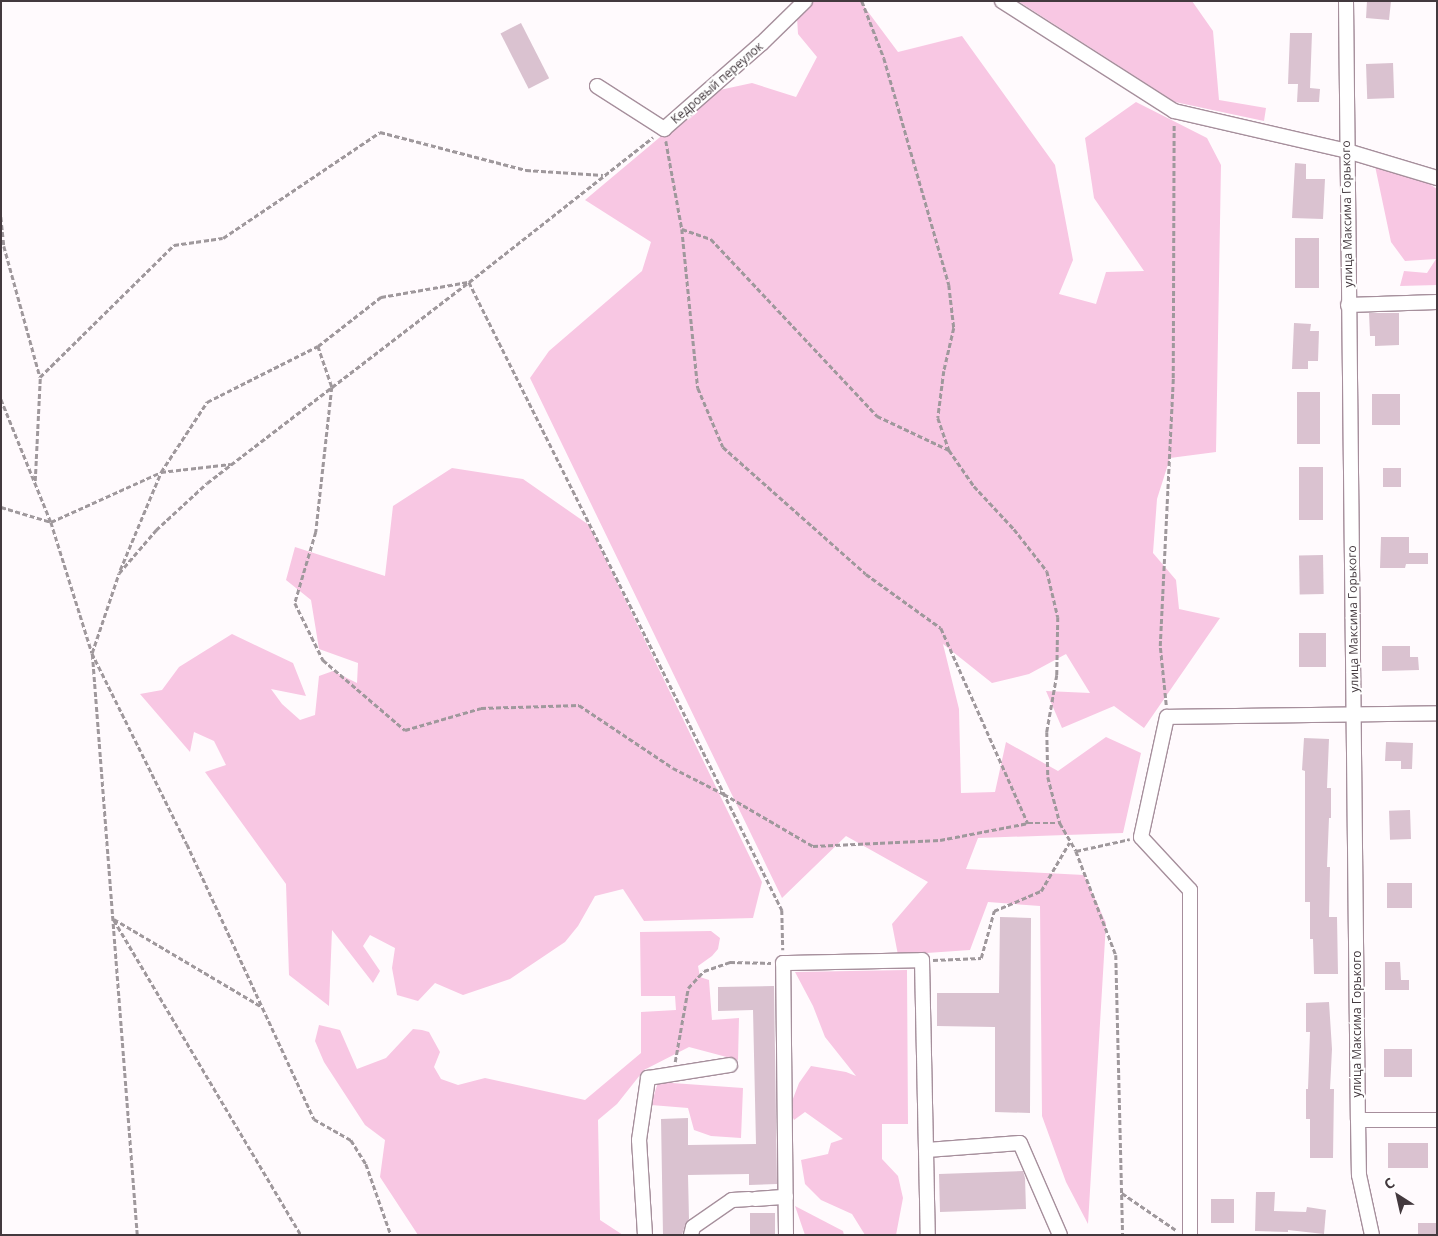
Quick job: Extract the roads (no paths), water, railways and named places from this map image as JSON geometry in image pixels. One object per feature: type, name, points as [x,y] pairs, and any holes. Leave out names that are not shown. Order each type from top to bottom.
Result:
[{"type":"street","name":"Кедровый переулок","points":[[597,86],[664,129],[762,43],[805,1]]},
{"type":"street","points":[[1002,1],[1174,112],[1347,150],[1437,178]]},
{"type":"street","name":"улица Максима Горького","points":[[1346,1],[1359,1175],[1372,1235]]},
{"type":"street","points":[[1348,305],[1437,302]]},
{"type":"street","points":[[1190,1235],[1190,890],[1141,837],[1167,717],[1437,713]]},
{"type":"street","points":[[786,1235],[784,963],[922,960],[928,1150],[928,1235]]},
{"type":"street","points":[[657,1235],[654,1231],[645,1230],[639,1140],[648,1078],[730,1065]]},
{"type":"street","points":[[1358,1120],[1437,1120]]},
{"type":"street","points":[[928,1150],[1020,1143],[1060,1235]]},
{"type":"street","points":[[691,1235],[693,1227],[732,1200],[786,1196]]}]
